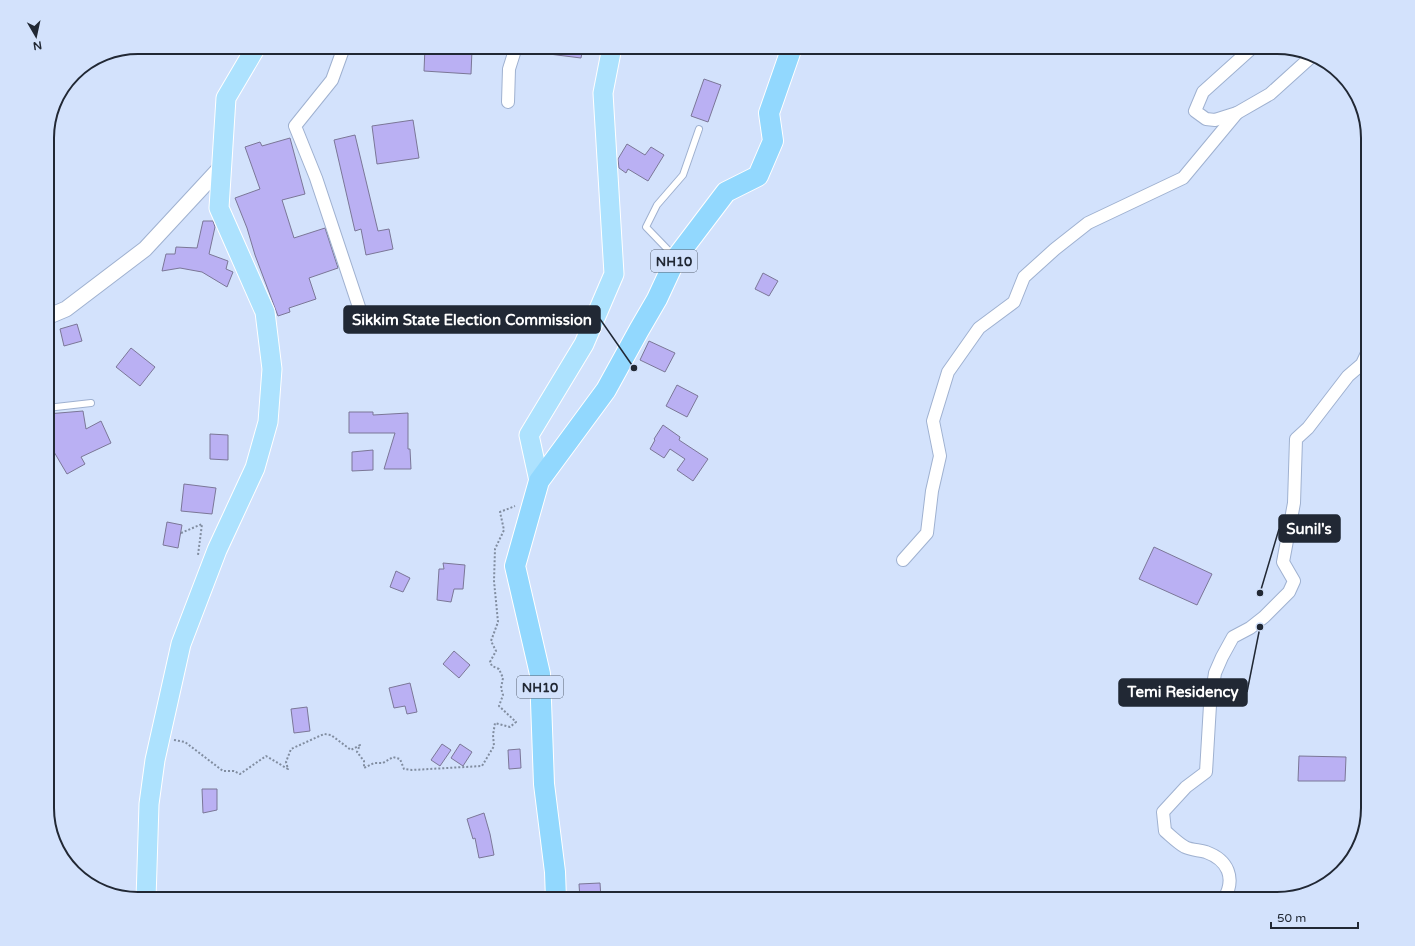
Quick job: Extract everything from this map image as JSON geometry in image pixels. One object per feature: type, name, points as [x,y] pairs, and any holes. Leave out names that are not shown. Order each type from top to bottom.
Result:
[{"type":"highway","name":"NH10","points":[[556,892],[555,872],[544,784],[540,674],[515,566],[539,481],[606,390],[657,299],[676,258],[726,192],[758,176],[773,141],[769,113],[790,54]]},
{"type":"main road","points":[[146,892],[149,804],[154,760],[181,644],[217,550],[255,468],[268,422],[272,369],[266,312],[219,208],[226,98],[252,54]]},
{"type":"main road","points":[[539,481],[529,435],[584,344],[614,274],[603,93],[611,54]]},
{"type":"street","points":[[341,54],[332,80],[295,126],[316,178],[360,310]]},
{"type":"street","points":[[508,102],[508,68],[513,54]]},
{"type":"street","points":[[1246,54],[1204,92],[1195,111],[1206,119],[1215,120],[1237,113],[1270,94],[1308,60]]},
{"type":"street","points":[[903,560],[927,533],[932,491],[940,456],[933,421],[948,372],[979,328],[1014,302],[1024,277],[1055,249],[1088,223],[1183,178],[1237,113]]},
{"type":"street","points":[[54,314],[66,309],[145,249],[221,167]]},
{"type":"street","points":[[1228,892],[1230,872],[1222,861],[1206,852],[1185,847],[1165,831],[1163,812],[1186,787],[1206,772],[1210,705],[1215,673],[1233,637],[1250,628],[1264,617],[1289,592],[1294,581],[1284,562],[1294,504],[1296,439],[1308,428],[1348,376],[1361,371]]},
{"type":"lane","points":[[676,258],[646,227],[657,205],[683,175],[699,129]]},
{"type":"lane","points":[[54,407],[91,403]]},
{"type":"path","points":[[159,738],[185,742],[223,771],[234,771],[240,774],[266,756],[288,769],[286,762],[291,749],[324,734],[331,736],[351,750],[360,745],[357,752],[364,761],[364,768],[374,763],[383,763],[393,757],[400,759],[404,769],[412,770],[482,766],[494,746],[493,734],[495,723],[510,727],[516,722],[498,706],[503,695],[501,688],[503,678],[499,669],[492,666],[490,662],[496,651],[491,641],[498,622],[494,581],[495,549],[504,530],[500,512],[519,504]]},
{"type":"path","points":[[181,533],[202,524],[197,560]]},
{"type":"building","points":[[425,54],[472,54],[471,74],[424,71]]},
{"type":"building","points":[[549,54],[582,54],[581,58]]},
{"type":"building","points":[[704,79],[721,85],[708,122],[691,116]]},
{"type":"building","points":[[413,120],[419,158],[377,164],[372,126]]},
{"type":"building","points":[[355,135],[378,231],[389,229],[393,249],[366,255],[361,229],[355,231],[334,140]]},
{"type":"building","points":[[290,138],[305,194],[282,200],[294,238],[325,228],[338,268],[309,278],[316,299],[289,308],[290,312],[278,316],[235,198],[260,189],[245,147],[260,142],[262,146]]},
{"type":"building","points":[[627,144],[645,155],[651,147],[664,155],[648,181],[628,169],[626,173],[619,168],[618,159]]},
{"type":"building","points":[[203,221],[213,221],[215,227],[209,254],[228,261],[226,269],[233,272],[227,287],[202,272],[180,268],[162,271],[166,254],[175,254],[176,247],[197,248]]},
{"type":"building","points":[[763,273],[778,281],[769,296],[755,289]]},
{"type":"building","points":[[77,324],[82,341],[64,346],[60,329]]},
{"type":"building","points":[[649,341],[675,353],[665,372],[640,360]]},
{"type":"building","points":[[131,348],[155,367],[140,386],[116,367]]},
{"type":"building","points":[[677,385],[698,396],[687,417],[666,406]]},
{"type":"building","points":[[83,411],[86,429],[101,421],[111,443],[81,457],[85,464],[67,474],[54,452],[54,413]]},
{"type":"building","points":[[349,412],[373,412],[373,415],[408,413],[408,449],[410,449],[411,469],[384,469],[395,433],[349,433]]},
{"type":"building","points":[[663,425],[680,437],[679,440],[708,459],[693,481],[677,470],[685,459],[670,449],[664,458],[650,449],[655,440],[654,439]]},
{"type":"building","points":[[210,434],[228,435],[228,460],[210,459]]},
{"type":"building","points":[[373,450],[373,470],[352,471],[352,452]]},
{"type":"building","points":[[184,484],[216,488],[212,514],[181,511]]},
{"type":"building","points":[[167,522],[182,525],[178,548],[163,545]]},
{"type":"building","points":[[1154,547],[1212,574],[1197,605],[1139,579]]},
{"type":"building","points":[[443,563],[465,565],[463,589],[454,589],[451,602],[437,600],[439,569],[444,569]]},
{"type":"building","points":[[396,571],[410,578],[403,592],[390,587]]},
{"type":"building","points":[[454,651],[470,665],[459,678],[443,664]]},
{"type":"building","points":[[410,683],[417,712],[407,714],[405,706],[394,708],[389,688]]},
{"type":"building","points":[[307,707],[310,731],[294,733],[291,709]]},
{"type":"building","points":[[442,744],[451,750],[440,766],[431,760]]},
{"type":"building","points":[[460,744],[472,752],[463,766],[451,758]]},
{"type":"building","points":[[520,749],[521,768],[509,769],[508,750]]},
{"type":"building","points":[[1299,756],[1346,757],[1345,781],[1298,781]]},
{"type":"building","points":[[202,789],[217,789],[217,810],[203,813]]},
{"type":"building","points":[[484,813],[494,855],[479,858],[475,838],[473,839],[467,819]]},
{"type":"building","points":[[600,883],[601,892],[580,892],[579,884]]},
{"type":"place","name":"Sikkim State Election Commission","points":[[634,368]]},
{"type":"place","name":"Sunil's","points":[[1260,593]]},
{"type":"place","name":"Temi Residency","points":[[1260,627]]}]
